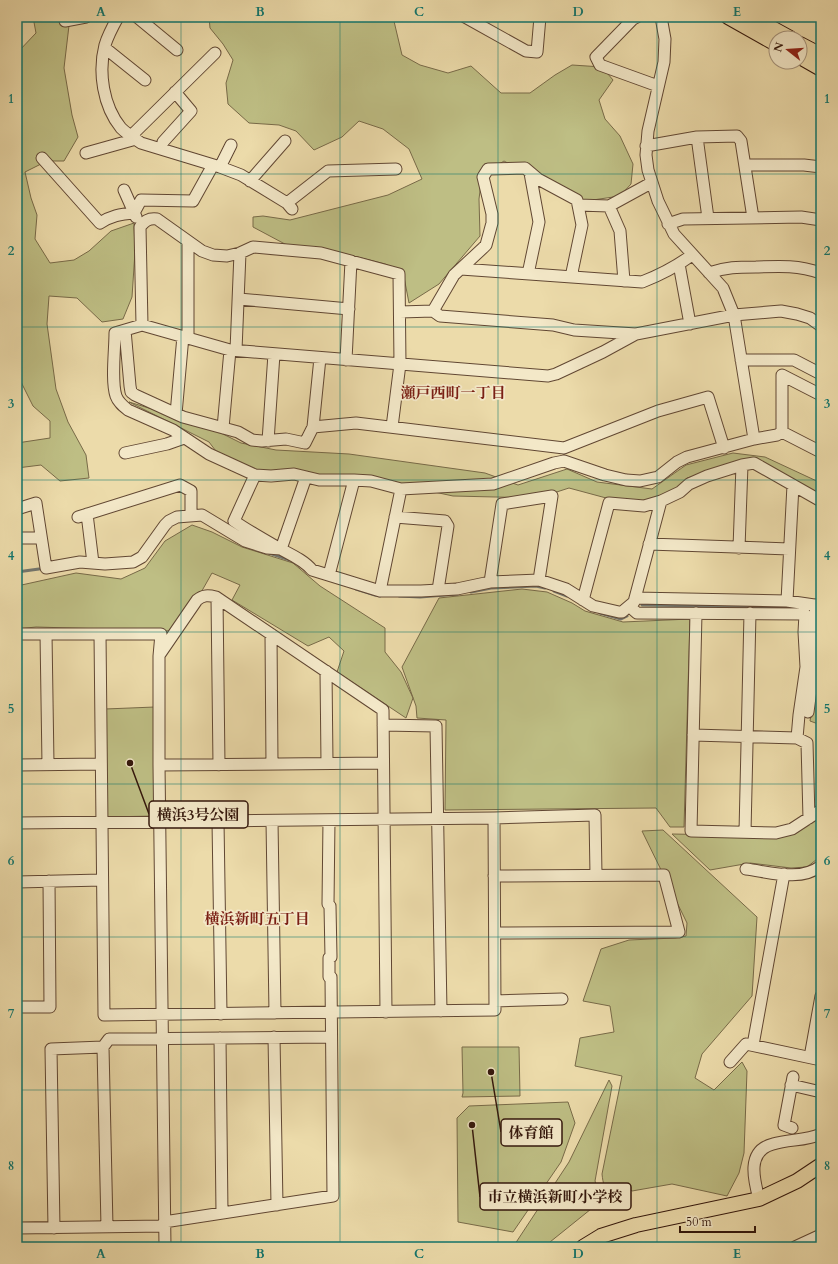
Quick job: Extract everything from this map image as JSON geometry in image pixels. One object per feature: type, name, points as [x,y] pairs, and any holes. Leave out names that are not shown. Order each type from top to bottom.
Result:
[{"type":"main road","points":[[728,17],[768,40]]},
{"type":"main road","points":[[752,17],[776,30]]},
{"type":"main road","points":[[808,49],[821,56]]},
{"type":"main road","points":[[808,62],[821,69]]},
{"type":"main road","points":[[583,1247],[601,1236],[629,1227],[759,1199],[797,1181],[821,1165]]},
{"type":"street","points":[[65,21],[86,17]]},
{"type":"street","points":[[118,17],[110,32],[105,48],[103,60],[103,82],[106,96],[113,114],[121,128],[141,143],[241,175],[290,206],[328,171],[396,169]]},
{"type":"street","points":[[137,17],[177,50]]},
{"type":"street","points":[[465,17],[526,52],[537,52],[540,17]]},
{"type":"street","points":[[637,17],[596,57],[600,65],[658,86]]},
{"type":"street","points":[[661,17],[665,39],[664,62],[648,131],[646,146],[648,170],[651,183],[668,224],[674,234],[692,255],[723,288],[734,315],[754,439]]},
{"type":"street","points":[[105,48],[145,80]]},
{"type":"street","points":[[86,153],[133,138],[175,92],[215,53]]},
{"type":"street","points":[[163,142],[191,111],[175,92]]},
{"type":"street","points":[[646,146],[697,137],[737,136],[741,141],[753,218]]},
{"type":"street","points":[[697,137],[708,218]]},
{"type":"street","points":[[250,180],[285,140]]},
{"type":"street","points":[[134,213],[141,200],[193,201],[231,145]]},
{"type":"street","points":[[42,158],[100,223],[112,216],[122,213],[134,213]]},
{"type":"street","points":[[745,165],[804,165],[821,167]]},
{"type":"street","points":[[433,311],[454,275],[483,248],[492,223],[492,214],[482,177],[488,169],[525,168],[538,179],[576,200],[582,225],[571,277]]},
{"type":"street","points":[[528,274],[539,222],[530,173]]},
{"type":"street","points":[[578,204],[609,206],[651,183]]},
{"type":"street","points":[[124,190],[141,225],[142,325]]},
{"type":"street","points":[[609,206],[620,231],[624,281]]},
{"type":"street","points":[[668,224],[683,219],[708,218],[801,217],[821,220]]},
{"type":"street","points":[[141,225],[150,218],[156,219],[202,251],[213,255],[227,256],[240,253],[253,247],[321,253],[399,274],[400,364],[392,427]]},
{"type":"street","points":[[176,414],[186,337],[188,241]]},
{"type":"street","points":[[223,428],[238,299],[240,253]]},
{"type":"street","points":[[461,269],[642,282],[679,264],[692,255]]},
{"type":"street","points":[[346,360],[351,261]]},
{"type":"street","points":[[679,264],[690,324]]},
{"type":"street","points":[[709,273],[723,268],[789,266],[821,273]]},
{"type":"street","points":[[238,299],[349,309]]},
{"type":"street","points":[[400,312],[433,311],[440,316],[553,325],[574,330],[636,334],[734,315],[781,311],[810,318],[821,326]]},
{"type":"street","points":[[636,334],[603,352],[556,374],[548,376],[233,350],[142,325],[115,333],[114,386],[116,397],[122,406],[128,410],[173,430],[209,454],[255,475],[271,476],[294,474],[318,480],[371,481],[401,489],[493,484],[564,461],[605,475],[626,480],[640,480],[658,477],[677,462],[687,457],[754,439],[777,435],[782,432]]},
{"type":"street","points":[[125,330],[131,392],[139,398],[183,417],[238,432],[252,440],[286,439],[305,443],[313,427],[320,358]]},
{"type":"street","points":[[268,440],[274,354]]},
{"type":"street","points":[[742,360],[794,360],[821,374]]},
{"type":"street","points":[[782,432],[782,375],[821,395]]},
{"type":"street","points":[[313,427],[356,423],[564,448],[658,411],[708,397],[724,448]]},
{"type":"street","points":[[782,432],[821,452]]},
{"type":"street","points":[[125,453],[167,444],[184,438]]},
{"type":"street","points":[[564,448],[564,461]]},
{"type":"street","points":[[583,600],[609,503],[644,506],[661,501],[680,492],[689,484],[707,476],[742,465],[754,463],[821,501]]},
{"type":"street","points":[[738,548],[742,465]]},
{"type":"street","points":[[255,475],[234,521],[250,532],[308,565],[312,570],[380,591],[438,590],[490,582],[539,580],[566,589],[593,606],[619,612],[622,612],[632,602],[650,544],[661,501]]},
{"type":"street","points":[[281,549],[306,477]]},
{"type":"street","points":[[329,576],[354,480]]},
{"type":"street","points":[[93,563],[83,516],[180,485],[190,491],[191,515]]},
{"type":"street","points":[[787,601],[793,485]]},
{"type":"street","points":[[380,591],[401,489]]},
{"type":"street","points":[[490,582],[502,504],[552,496],[539,580]]},
{"type":"street","points":[[17,509],[36,503],[46,568],[80,562],[105,564],[133,562],[142,557],[169,521],[177,517],[191,515],[202,515],[245,541],[267,548],[281,549]]},
{"type":"street","points":[[395,517],[445,521],[448,526],[438,590]]},
{"type":"street","points":[[17,538],[41,538]]},
{"type":"street","points":[[650,544],[789,550]]},
{"type":"street","points":[[159,656],[197,600],[206,595],[217,598],[383,710],[386,1012]]},
{"type":"street","points":[[217,598],[219,765]]},
{"type":"street","points":[[632,602],[787,601],[819,606],[813,631],[814,667],[808,712]]},
{"type":"street","points":[[632,602],[637,613],[805,614],[804,632],[806,667],[797,738]]},
{"type":"street","points":[[696,613],[691,831],[776,833],[792,829],[821,810]]},
{"type":"street","points":[[745,832],[750,613]]},
{"type":"street","points":[[17,634],[161,634],[159,656],[159,766],[165,1247]]},
{"type":"street","points":[[46,634],[48,764]]},
{"type":"street","points":[[100,634],[104,1015],[496,1010],[494,818]]},
{"type":"street","points":[[270,634],[272,764]]},
{"type":"street","points":[[326,671],[326,764]]},
{"type":"street","points":[[383,725],[436,726],[441,1011]]},
{"type":"street","points":[[693,735],[797,738],[807,743],[810,818]]},
{"type":"street","points":[[159,766],[383,763]]},
{"type":"street","points":[[17,764],[101,764]]},
{"type":"street","points":[[17,823],[494,818],[595,815],[596,875]]},
{"type":"street","points":[[17,1228],[106,1227],[164,1224],[222,1213],[333,1196],[331,977],[329,977],[329,958],[331,957],[330,906],[328,904],[328,868],[330,865],[329,820]]},
{"type":"street","points":[[218,821],[221,1014]]},
{"type":"street","points":[[272,821],[275,1013]]},
{"type":"street","points":[[746,869],[793,875],[808,873],[821,866]]},
{"type":"street","points":[[753,1045],[784,874]]},
{"type":"street","points":[[494,876],[664,875],[679,932],[495,933]]},
{"type":"street","points":[[17,882],[102,880]]},
{"type":"street","points":[[17,1007],[50,1007],[49,881]]},
{"type":"street","points":[[730,1062],[746,1044],[816,1059],[821,996]]},
{"type":"street","points":[[495,1001],[562,999]]},
{"type":"street","points":[[274,1037],[277,1205]]},
{"type":"street","points":[[106,1227],[103,1047],[109,1039],[331,1037]]},
{"type":"street","points":[[220,1038],[222,1213]]},
{"type":"street","points":[[54,1228],[51,1049],[103,1047]]},
{"type":"street","points":[[792,1128],[784,1125],[792,1081],[821,1092]]},
{"type":"street","points":[[759,1199],[754,1178],[756,1157],[772,1144],[811,1138],[821,1134]]},
{"type":"street","points":[[795,1247],[821,1235]]},
{"type":"green space","points":[[33,17],[70,17],[64,68],[72,115],[78,137],[64,161],[47,161],[25,172],[31,198],[37,215],[35,239],[50,263],[74,260],[89,251],[111,231],[134,223],[135,252],[132,297],[123,319],[102,322],[77,298],[49,296],[47,324],[56,389],[68,422],[86,455],[89,478],[60,481],[41,465],[17,468],[17,443],[50,438],[50,421],[33,406],[22,384],[17,369],[17,53],[36,33]]},
{"type":"green space","points":[[209,17],[393,17],[402,55],[420,65],[448,73],[471,66],[501,93],[530,93],[572,65],[602,67],[613,80],[599,100],[605,119],[620,136],[633,164],[631,184],[620,196],[579,202],[504,161],[482,175],[479,199],[480,236],[439,284],[409,303],[403,272],[385,264],[322,248],[298,251],[253,227],[253,217],[263,216],[290,220],[388,195],[422,179],[409,149],[383,129],[359,121],[342,137],[314,150],[296,131],[279,125],[249,123],[228,104],[226,83],[233,60],[223,44],[210,28]]},
{"type":"green space","points":[[129,402],[205,425],[241,443],[276,450],[349,454],[485,473],[518,485],[567,469],[597,482],[652,489],[686,465],[733,453],[765,457],[821,483],[821,497],[767,472],[740,465],[687,478],[662,504],[621,502],[569,488],[538,498],[453,496],[397,484],[249,471],[222,459],[209,442]]},
{"type":"green space","points":[[192,525],[212,532],[242,547],[293,563],[320,586],[385,628],[385,652],[401,672],[413,698],[406,718],[337,672],[344,651],[329,637],[308,646],[232,600],[240,585],[212,573],[199,596],[174,631],[36,627],[17,629],[17,586],[76,573],[121,579],[145,568],[165,541]]},
{"type":"green space","points":[[522,589],[547,592],[572,603],[585,611],[623,622],[690,619],[684,827],[670,827],[656,808],[445,810],[446,720],[417,718],[416,706],[402,667],[439,598]]},
{"type":"green space","points":[[819,668],[821,668],[821,725],[810,721]]},
{"type":"green space","points":[[155,707],[155,816],[105,817],[105,709]]},
{"type":"green space","points":[[821,813],[821,856],[807,867],[791,868],[750,863],[710,870],[672,834],[776,836]]},
{"type":"green space","points":[[663,830],[757,917],[752,996],[702,1054],[695,1078],[714,1090],[742,1062],[747,1071],[744,1153],[739,1173],[727,1196],[672,1184],[632,1191],[627,1188],[622,1188],[613,1193],[610,1192],[606,1188],[602,1174],[622,1076],[575,1066],[580,1038],[614,1032],[610,1006],[583,1001],[601,949],[629,940],[675,938],[686,936],[687,923],[642,831]]},
{"type":"green space","points":[[462,1047],[519,1047],[520,1096],[462,1097]]},
{"type":"green space","points":[[609,1080],[612,1086],[595,1181],[599,1192],[602,1194],[601,1201],[550,1242],[546,1247],[513,1247],[569,1162]]},
{"type":"green space","points":[[568,1102],[575,1123],[561,1162],[513,1232],[458,1222],[457,1118],[469,1106]]},
{"type":"waterway","points":[[269,553],[290,560]]},
{"type":"waterway","points":[[17,572],[39,569]]},
{"type":"waterway","points":[[471,592],[491,588],[536,586],[545,588]]},
{"type":"waterway","points":[[356,589],[380,596]]},
{"type":"waterway","points":[[554,591],[567,596]]},
{"type":"waterway","points":[[399,596],[420,597],[458,594]]},
{"type":"waterway","points":[[642,605],[785,607],[811,610]]},
{"type":"waterway","points":[[600,613],[621,619],[627,616]]},
{"type":"place","name":"横浜3号公園","points":[[130,763]]},
{"type":"place","name":"体育館","points":[[491,1072]]},
{"type":"place","name":"市立横浜新町小学校","points":[[472,1125]]},
{"type":"district","name":"瀬戸西町一丁目","points":[[453,393]]},
{"type":"district","name":"横浜新町五丁目","points":[[257,919]]}]
